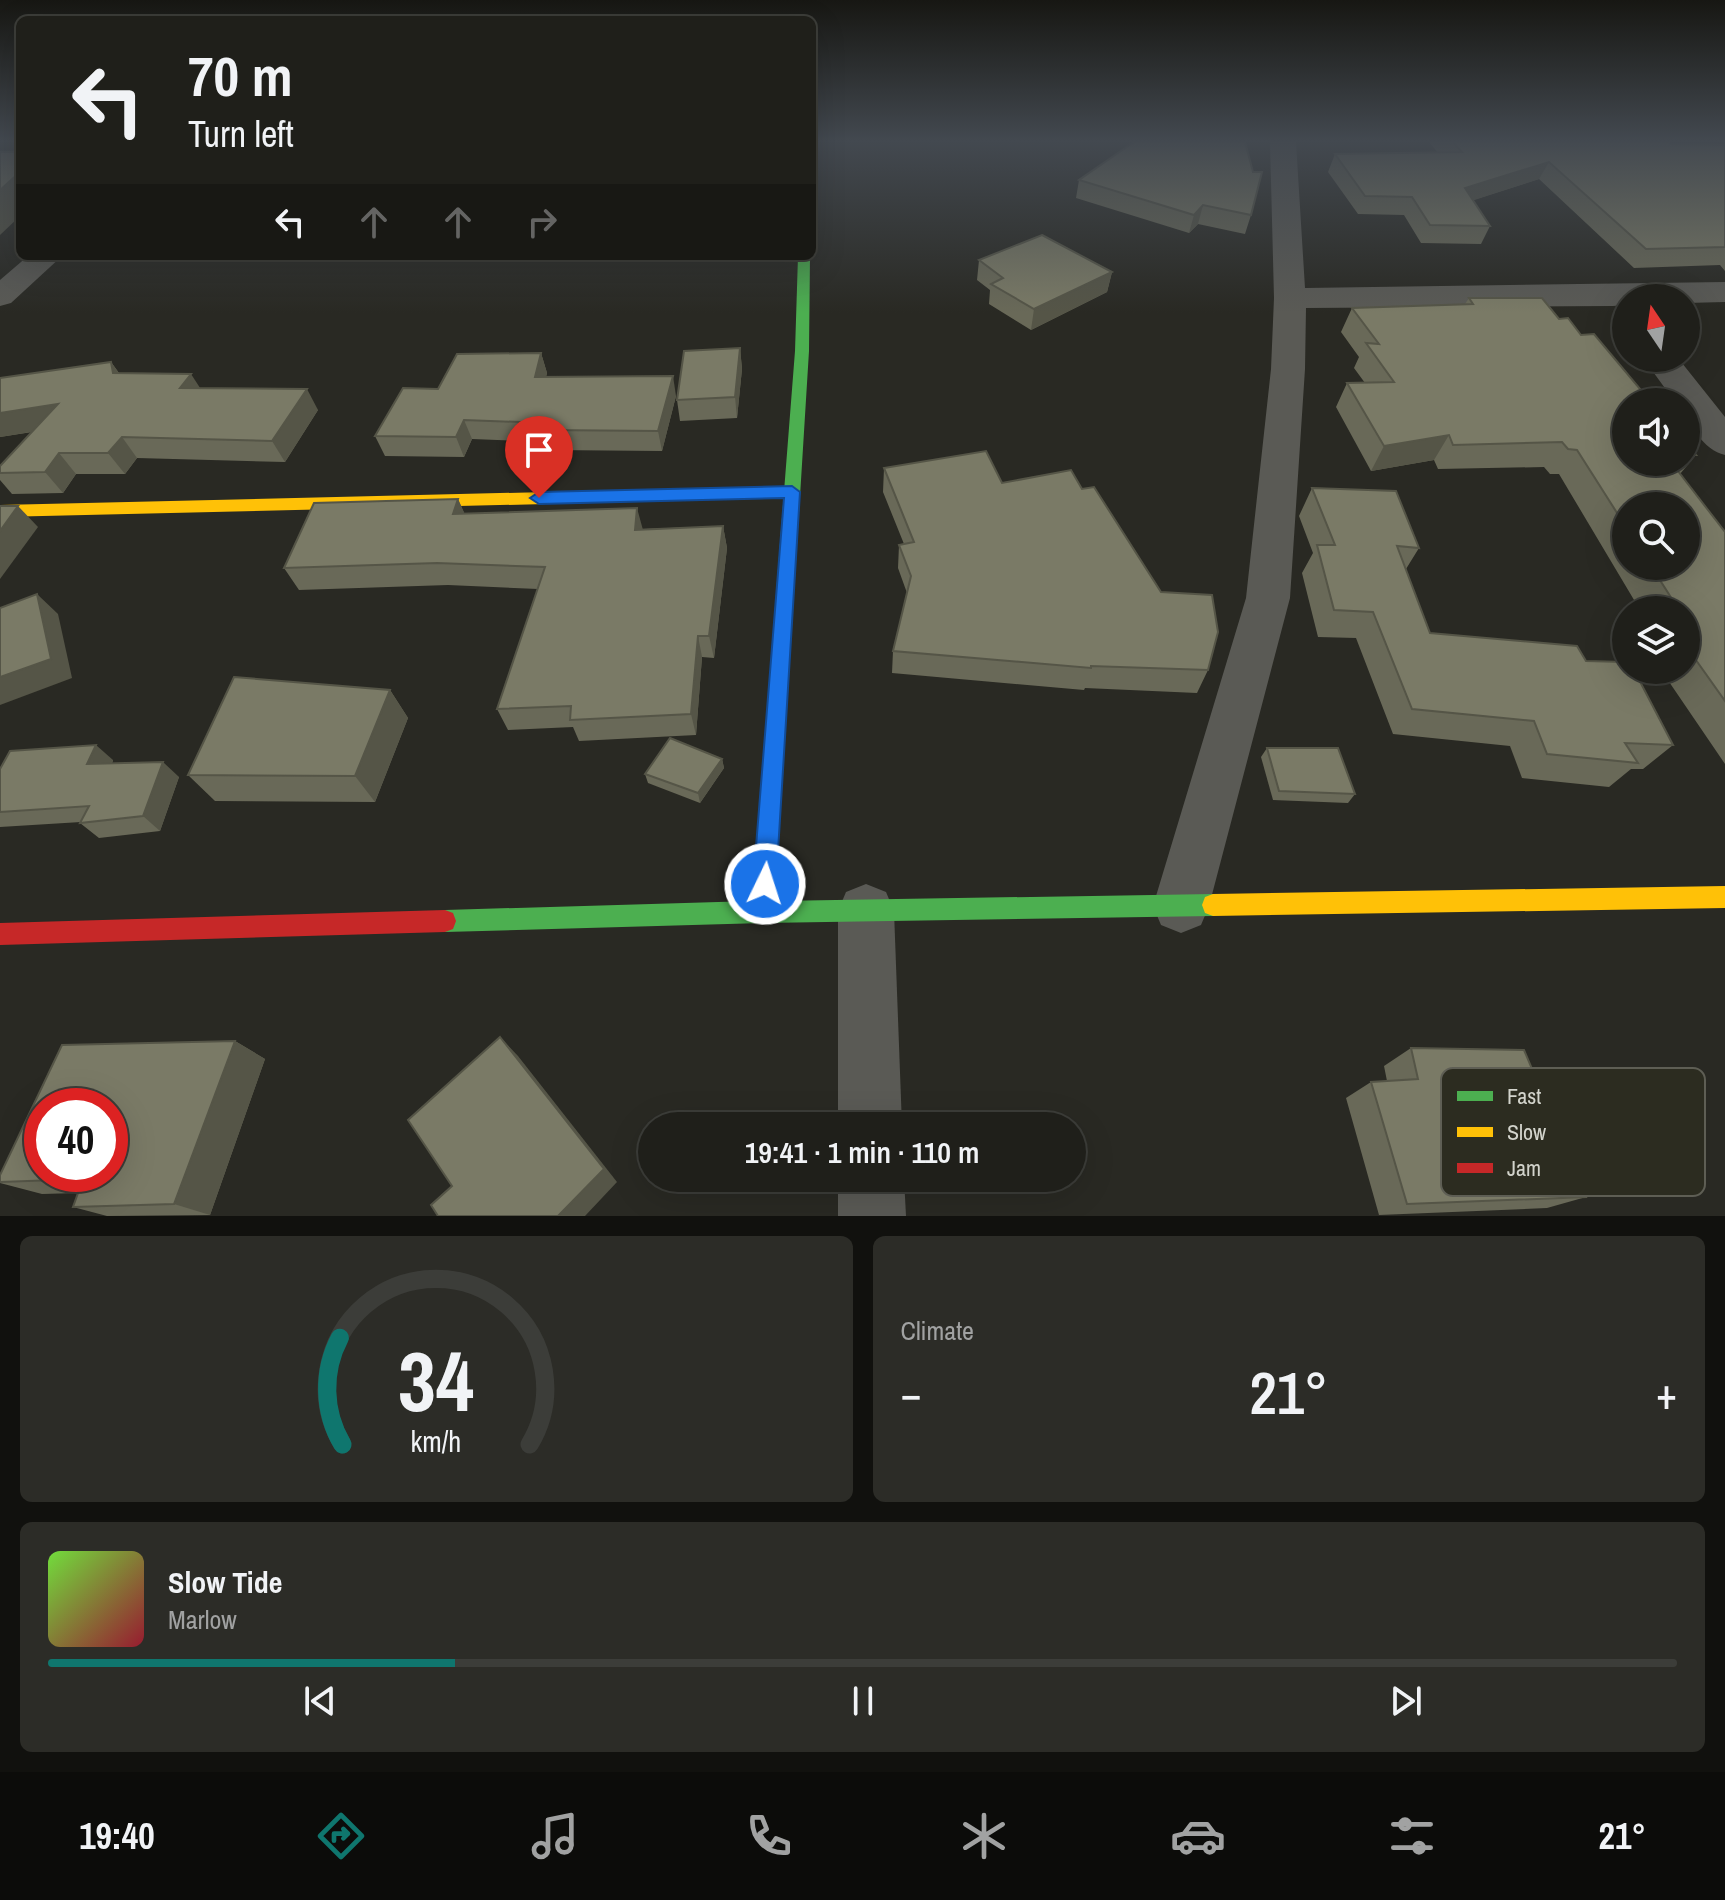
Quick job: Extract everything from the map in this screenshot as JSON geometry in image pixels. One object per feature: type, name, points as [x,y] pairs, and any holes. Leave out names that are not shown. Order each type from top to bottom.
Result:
[{"type":"street","points":[[1181,906],[1268,598],[1288,369],[1290,298],[1286,199]]},
{"type":"street","points":[[0,296],[42,260]]},
{"type":"street","points":[[763,912],[802,351],[804,260]]},
{"type":"street","points":[[1700,295],[1725,292]]},
{"type":"street","points":[[1290,298],[1612,305]]},
{"type":"street","points":[[1671,372],[1725,443]]},
{"type":"street","points":[[0,511],[792,492]]},
{"type":"street","points":[[0,934],[763,912],[1725,897]]},
{"type":"street","points":[[866,911],[870,1112]]},
{"type":"street","points":[[871,1192],[872,1216]]},
{"type":"building","points":[[1141,199],[1255,199],[1251,215],[1203,205],[1194,215]]},
{"type":"building","points":[[1413,199],[1472,199],[1490,226],[1430,225]]},
{"type":"building","points":[[1590,199],[1725,199],[1725,247],[1646,249]]},
{"type":"building","points":[[1042,235],[1112,272],[1034,309],[991,284],[1003,278],[979,260]]},
{"type":"building","points":[[1469,298],[1542,298],[1559,319],[1568,318],[1581,335],[1594,334],[1612,355],[1612,372],[1626,372],[1639,388],[1612,388],[1612,476],[1682,476],[1694,492],[1612,492],[1612,505],[1577,450],[1568,449],[1562,442],[1453,445],[1449,435],[1384,446],[1347,383],[1394,382],[1366,343],[1379,344],[1352,308],[1473,304]]},
{"type":"building","points":[[740,348],[735,397],[677,400],[684,351]]},
{"type":"building","points":[[541,353],[535,377],[673,376],[658,431],[544,430],[547,423],[464,420],[456,437],[375,436],[403,388],[438,389],[457,354]]},
{"type":"building","points":[[111,362],[113,373],[191,374],[180,388],[307,389],[272,441],[122,437],[108,453],[59,453],[45,472],[0,473],[0,466],[58,404],[0,413],[0,378]]},
{"type":"building","points":[[986,451],[1002,483],[1071,470],[1082,489],[1094,487],[1161,592],[1212,595],[1218,632],[1208,670],[1091,668],[893,651],[911,576],[899,545],[914,542],[884,468]]},
{"type":"building","points":[[1312,488],[1396,491],[1419,548],[1397,546],[1430,633],[1577,646],[1586,661],[1612,662],[1612,684],[1641,684],[1673,745],[1625,743],[1638,763],[1547,754],[1534,721],[1412,709],[1373,612],[1334,610],[1317,545],[1335,545]]},
{"type":"building","points":[[458,499],[453,514],[637,508],[635,530],[723,526],[709,636],[698,636],[691,714],[570,720],[571,706],[497,709],[545,567],[437,563],[284,568],[314,503]]},
{"type":"building","points":[[1700,500],[1725,532],[1725,701],[1700,666],[1700,596],[1670,596],[1660,580],[1700,580]]},
{"type":"building","points":[[0,506],[18,506],[0,531]]},
{"type":"building","points":[[37,594],[51,659],[0,677],[0,608]]},
{"type":"building","points":[[234,677],[390,690],[355,776],[188,775]]},
{"type":"building","points":[[670,738],[722,759],[698,793],[645,774]]},
{"type":"building","points":[[96,745],[87,764],[163,762],[143,816],[80,823],[89,806],[0,812],[0,769],[10,751]]},
{"type":"building","points":[[1267,748],[1338,748],[1355,794],[1279,791]]},
{"type":"building","points":[[500,1037],[604,1169],[558,1216],[438,1216],[431,1205],[452,1186],[408,1120]]},
{"type":"building","points":[[235,1041],[174,1204],[73,1207],[78,1192],[128,1192],[128,1088],[41,1088],[62,1045]]},
{"type":"building","points":[[1411,1048],[1524,1050],[1532,1068],[1441,1068],[1441,1196],[1586,1197],[1407,1204],[1371,1082],[1418,1079]]},
{"type":"building","points":[[24,1125],[24,1181],[0,1182],[0,1175]]},
{"type":"traffic: fast","points":[[763,912],[802,351],[804,260]]},
{"type":"traffic: fast","points":[[445,921],[1213,905]]},
{"type":"traffic: slow","points":[[0,511],[546,498]]},
{"type":"traffic: slow","points":[[1213,905],[1725,897]]},
{"type":"traffic: jam","points":[[546,498],[792,492]]},
{"type":"traffic: jam","points":[[0,934],[445,921]]},
{"type":"route","points":[[539,498],[792,492],[765,884]]}]
